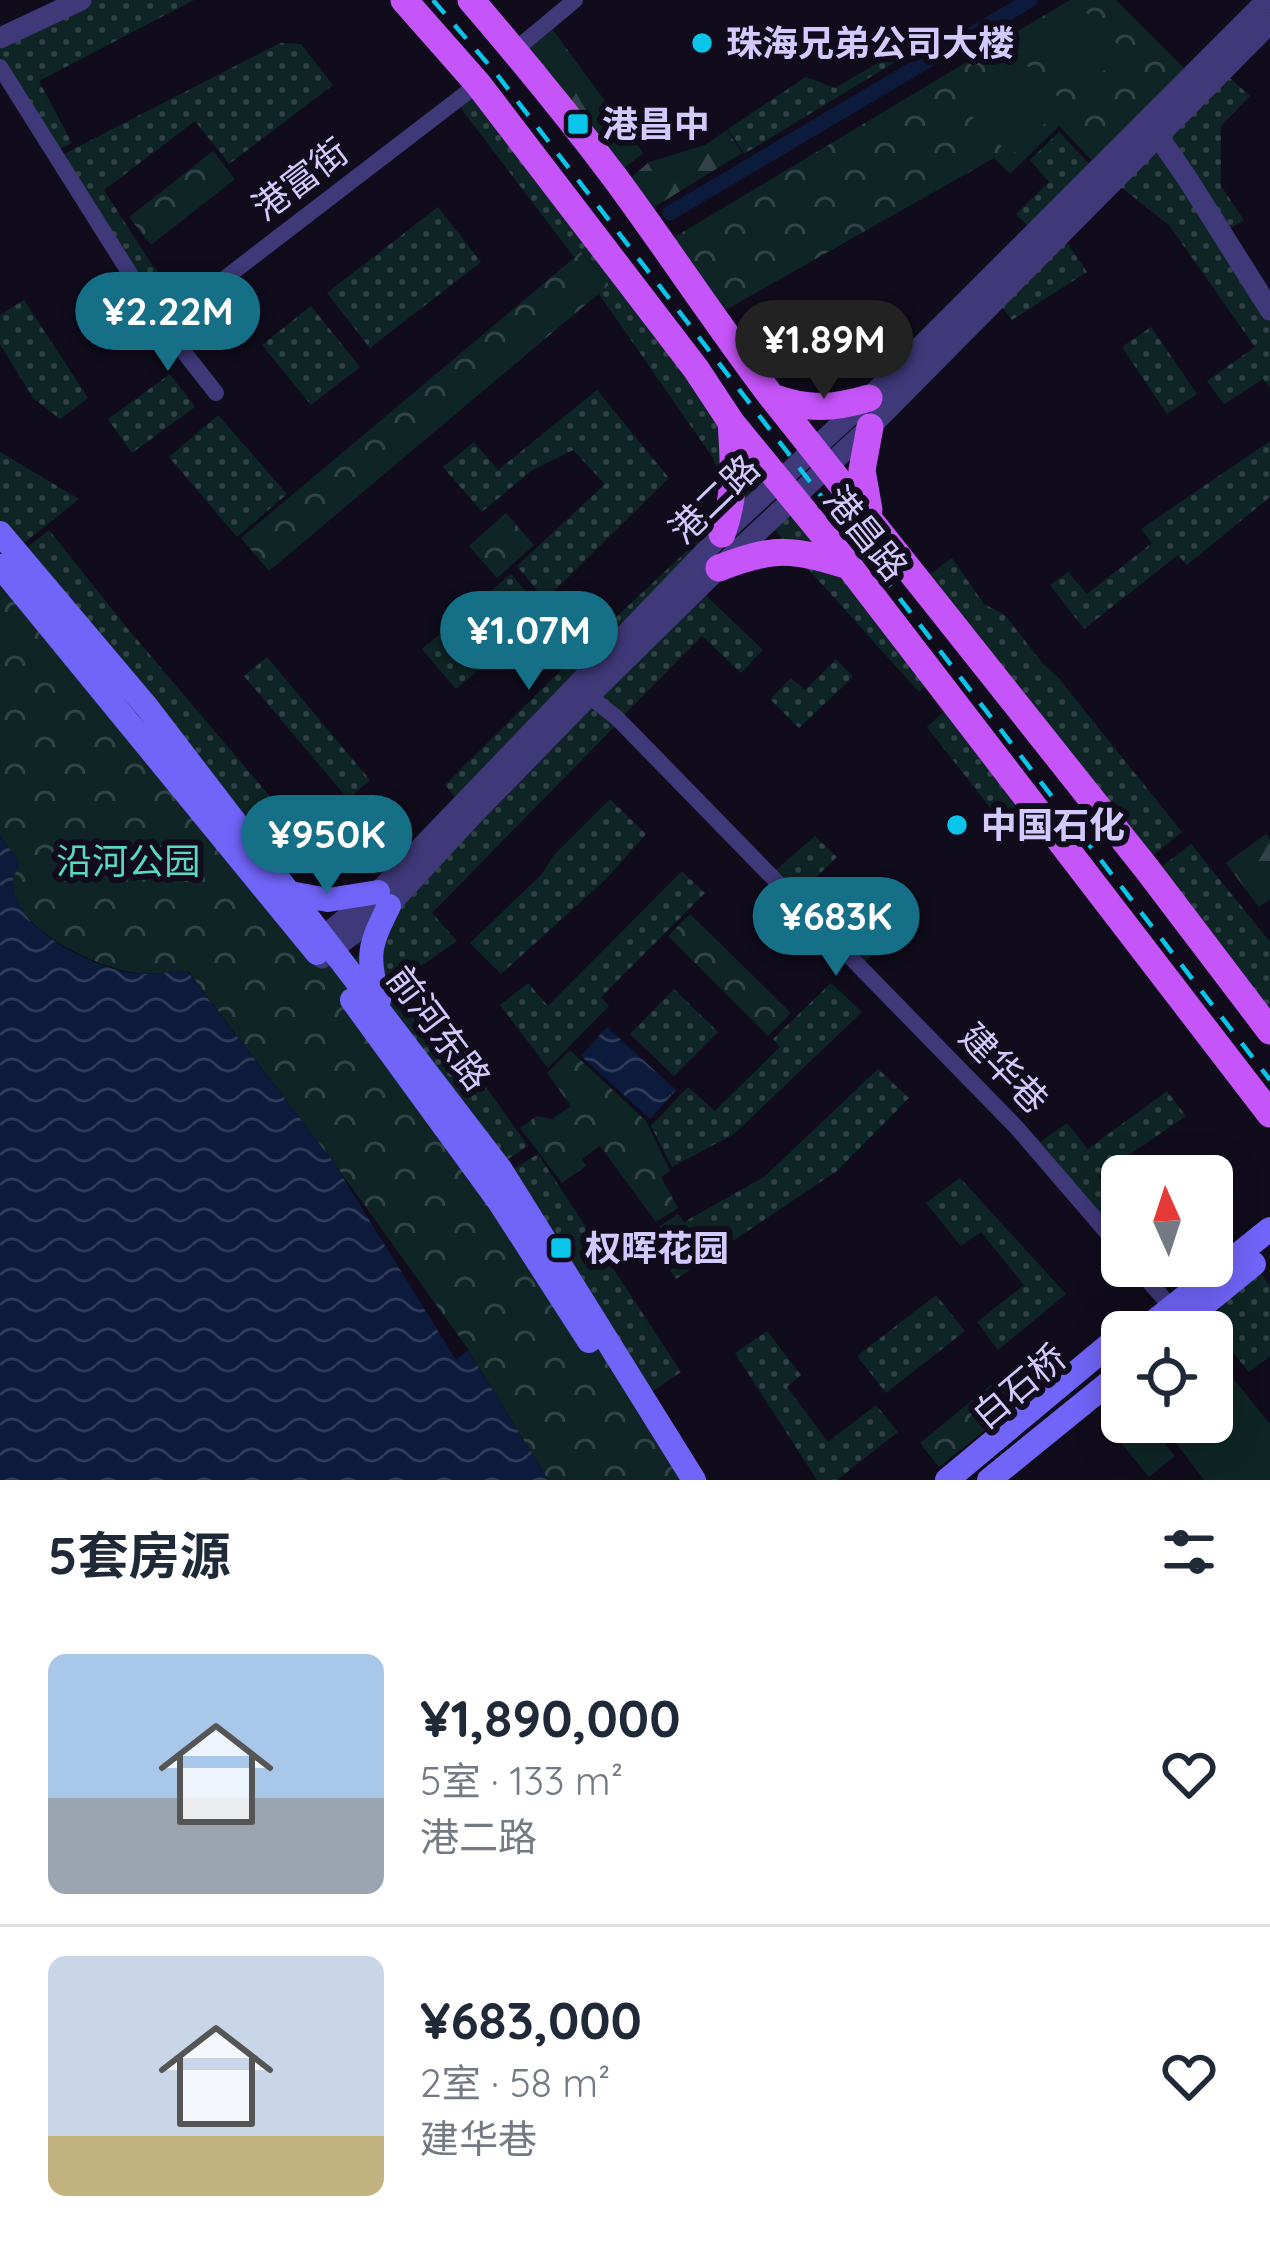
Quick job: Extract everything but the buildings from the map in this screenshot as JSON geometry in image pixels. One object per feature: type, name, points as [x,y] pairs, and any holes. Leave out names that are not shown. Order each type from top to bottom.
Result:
[{"type":"main road","name":"港昌路","points":[[404,0],[478,84],[696,369],[731,422],[849,566],[1268,1114]]},
{"type":"main road","name":"港昌路","points":[[471,0],[617,180],[772,397],[1270,1031]]},
{"type":"main road","points":[[772,397],[825,409],[869,398]]},
{"type":"main road","points":[[722,534],[734,486],[731,422]]},
{"type":"main road","points":[[870,427],[862,470],[872,520]]},
{"type":"main road","name":"前河东路","points":[[0,532],[147,707],[290,893],[500,1203],[676,1480]]},
{"type":"main road","points":[[719,568],[778,551],[849,566]]},
{"type":"main road","name":"前河东路","points":[[0,566],[383,1014],[501,1170],[694,1480]]},
{"type":"main road","points":[[290,893],[328,900],[384,899],[370,949],[371,974],[383,1014]]},
{"type":"main road","points":[[1192,1311],[1269,1235]]},
{"type":"main road","points":[[1153,1311],[1239,1265],[1270,1260]]},
{"type":"main road","points":[[1172,1311],[1239,1265]]},
{"type":"main road","points":[[1216,1311],[1239,1265]]},
{"type":"main road","points":[[947,1480],[1101,1351]]},
{"type":"main road","name":"白石桥","points":[[963,1480],[1101,1365]]},
{"type":"main road","name":"白石桥","points":[[989,1480],[1101,1389]]},
{"type":"main road","points":[[1013,1480],[1101,1407]]},
{"type":"street","points":[[0,38],[81,0]]},
{"type":"street","points":[[515,50],[575,0]]},
{"type":"street","name":"港二路","points":[[821,457],[870,427],[1152,129],[1267,0]]},
{"type":"street","name":"港二路","points":[[582,691],[719,568],[869,398],[1270,23]]},
{"type":"street","points":[[0,67],[161,323],[215,393]]},
{"type":"street","name":"港富街","points":[[161,323],[478,84]]},
{"type":"street","points":[[1152,129],[1270,310]]},
{"type":"street","name":"港二路","points":[[323,947],[384,899],[582,691],[722,534],[786,491]]},
{"type":"street","name":"建华巷","points":[[582,691],[616,718],[1002,1112],[1101,1226]]},
{"type":"street","points":[[1154,1287],[1166,1301]]},
{"type":"green space","points":[[90,0],[194,0],[39,81],[72,143],[58,150],[0,59],[0,42]]},
{"type":"green space","points":[[1070,0],[1116,0],[1195,79],[1103,172],[1059,126],[1010,174],[994,158],[722,312],[668,241]]},
{"type":"green space","points":[[1074,0],[1124,51],[1082,92],[1032,41]]},
{"type":"green space","points":[[550,26],[643,153],[617,174],[519,51]]},
{"type":"green space","points":[[917,40],[923,45],[744,154],[728,129],[806,77],[835,88]]},
{"type":"green space","points":[[280,43],[301,44],[333,85],[229,164],[195,121],[104,190],[182,303],[162,317],[60,156]]},
{"type":"green space","points":[[1018,56],[1065,104],[1011,156],[964,108]]},
{"type":"green space","points":[[1214,64],[1250,96],[1221,126],[1221,186],[1244,220],[1226,231],[1159,124]]},
{"type":"green space","points":[[478,87],[783,489],[459,802],[445,785],[707,532],[725,493],[713,458],[599,294],[609,285],[582,252],[574,257],[457,103]]},
{"type":"green space","points":[[727,130],[742,153],[648,211],[625,183],[649,162],[705,145]]},
{"type":"green space","points":[[1153,131],[1270,316],[1270,388],[1263,379],[1224,404],[1207,381],[1255,347],[1169,225],[1108,177]]},
{"type":"green space","points":[[1059,132],[1098,173],[1036,234],[1016,214],[1049,182],[1030,160]]},
{"type":"green space","points":[[213,151],[235,179],[151,245],[129,217]]},
{"type":"green space","points":[[438,207],[481,262],[370,348],[327,293]]},
{"type":"green space","points":[[1057,228],[1087,272],[1012,320],[991,292]]},
{"type":"green space","points":[[581,252],[609,285],[269,571],[241,538]]},
{"type":"green space","points":[[24,300],[88,398],[60,419],[33,398],[0,344],[0,315]]},
{"type":"green space","points":[[311,306],[360,367],[311,405],[262,345]]},
{"type":"green space","points":[[1151,327],[1197,394],[1167,414],[1122,347]]},
{"type":"green space","points":[[170,374],[195,407],[132,453],[108,419]]},
{"type":"green space","points":[[597,390],[669,478],[545,600],[517,566],[605,484],[573,450],[531,471],[482,512],[443,467],[474,442],[498,470]]},
{"type":"green space","points":[[218,415],[287,494],[237,537],[169,457]]},
{"type":"green space","points":[[1270,441],[1270,497],[1187,565],[1178,555],[1084,629],[1050,585],[1068,572],[1087,594],[1152,543],[1141,529]]},
{"type":"green space","points":[[0,452],[79,499],[17,549],[0,527]]},
{"type":"green space","points":[[788,499],[933,680],[919,692],[765,517]]},
{"type":"green space","points":[[506,513],[534,545],[497,578],[469,546]]},
{"type":"green space","points":[[49,530],[273,800],[242,827],[20,553]]},
{"type":"green space","name":"沿河公园","points":[[0,535],[322,939],[695,1480],[548,1480],[468,1349],[188,971],[152,974],[115,968],[56,941],[25,913],[13,879],[20,862],[0,836]]},
{"type":"green space","points":[[952,558],[984,604],[1005,615],[1182,832],[1147,860],[930,574]]},
{"type":"green space","points":[[511,574],[545,613],[456,689],[422,649]]},
{"type":"green space","points":[[693,583],[763,650],[741,673],[702,636],[623,716],[588,685]]},
{"type":"green space","points":[[267,657],[370,780],[348,799],[244,676]]},
{"type":"green space","points":[[836,659],[853,677],[799,728],[770,699],[791,678],[805,690]]},
{"type":"green space","points":[[577,692],[615,726],[432,913],[457,941],[407,976],[528,1146],[502,1163],[350,963],[364,951],[344,927]]},
{"type":"green space","points":[[951,705],[1042,822],[1017,842],[927,727]]},
{"type":"green space","points":[[610,799],[646,834],[607,878],[501,974],[470,943]]},
{"type":"green space","points":[[1266,834],[1270,839],[1270,899],[1259,907],[1226,863]]},
{"type":"green space","points":[[815,836],[837,857],[812,881],[879,949],[864,963],[775,871]]},
{"type":"green space","points":[[1191,844],[1270,942],[1270,1021],[1156,871]]},
{"type":"green space","points":[[682,871],[705,893],[601,997],[609,1006],[548,1068],[500,1005],[528,983],[548,1006]]},
{"type":"green space","points":[[690,914],[791,1013],[768,1036],[668,936]]},
{"type":"green space","points":[[831,983],[862,1012],[734,1134],[672,1167],[651,1126],[688,1087],[715,1111],[780,1047],[773,1039]]},
{"type":"green space","points":[[674,989],[718,1032],[674,1076],[630,1034]]},
{"type":"green space","points":[[570,1050],[646,1121],[670,1171],[661,1177],[678,1208],[656,1222],[600,1146],[582,1159],[586,1166],[562,1183],[520,1128],[537,1116],[552,1119],[571,1106],[547,1073]]},
{"type":"green space","points":[[878,1069],[909,1098],[837,1171],[676,1279],[645,1236],[678,1214],[684,1222],[764,1177]]},
{"type":"green space","points":[[1167,1091],[1186,1116],[1129,1155],[1101,1155],[1101,1221],[1036,1145],[1067,1123],[1088,1149]]},
{"type":"green space","points":[[538,1154],[681,1372],[653,1391],[508,1172]]},
{"type":"green space","points":[[960,1178],[1066,1294],[998,1350],[977,1322],[1024,1285],[981,1232],[961,1246],[926,1203]]},
{"type":"green space","points":[[1258,1269],[1270,1286],[1270,1356],[1249,1372],[1233,1352],[1233,1311],[1218,1311],[1247,1274]]},
{"type":"green space","points":[[936,1295],[965,1331],[886,1393],[857,1356]]},
{"type":"green space","points":[[767,1331],[801,1375],[787,1387],[828,1442],[876,1405],[898,1432],[837,1480],[817,1480],[735,1353]]},
{"type":"green space","points":[[1233,1378],[1270,1424],[1270,1480],[1204,1480],[1176,1443],[1233,1443]]},
{"type":"green space","points":[[996,1381],[1016,1405],[939,1467],[920,1443]]},
{"type":"green space","points":[[1121,1443],[1164,1443],[1175,1456],[1149,1477]]},
{"type":"water","points":[[0,837],[20,862],[13,879],[16,897],[38,928],[56,942],[131,973],[187,971],[334,1163],[456,1360],[468,1350],[548,1480],[0,1480]]},
{"type":"water","points":[[607,1027],[676,1090],[650,1119],[581,1056]]},
{"type":"waterway","points":[[670,213],[1030,0]]},
{"type":"railway","points":[[433,0],[495,72],[1270,1080]]},
{"type":"place","name":"珠海兄弟公司大楼","points":[[702,43]]},
{"type":"place","name":"港昌中","points":[[578,124]]},
{"type":"place","name":"中国石化","points":[[957,825]]},
{"type":"place","name":"权晖花园","points":[[561,1248]]}]
